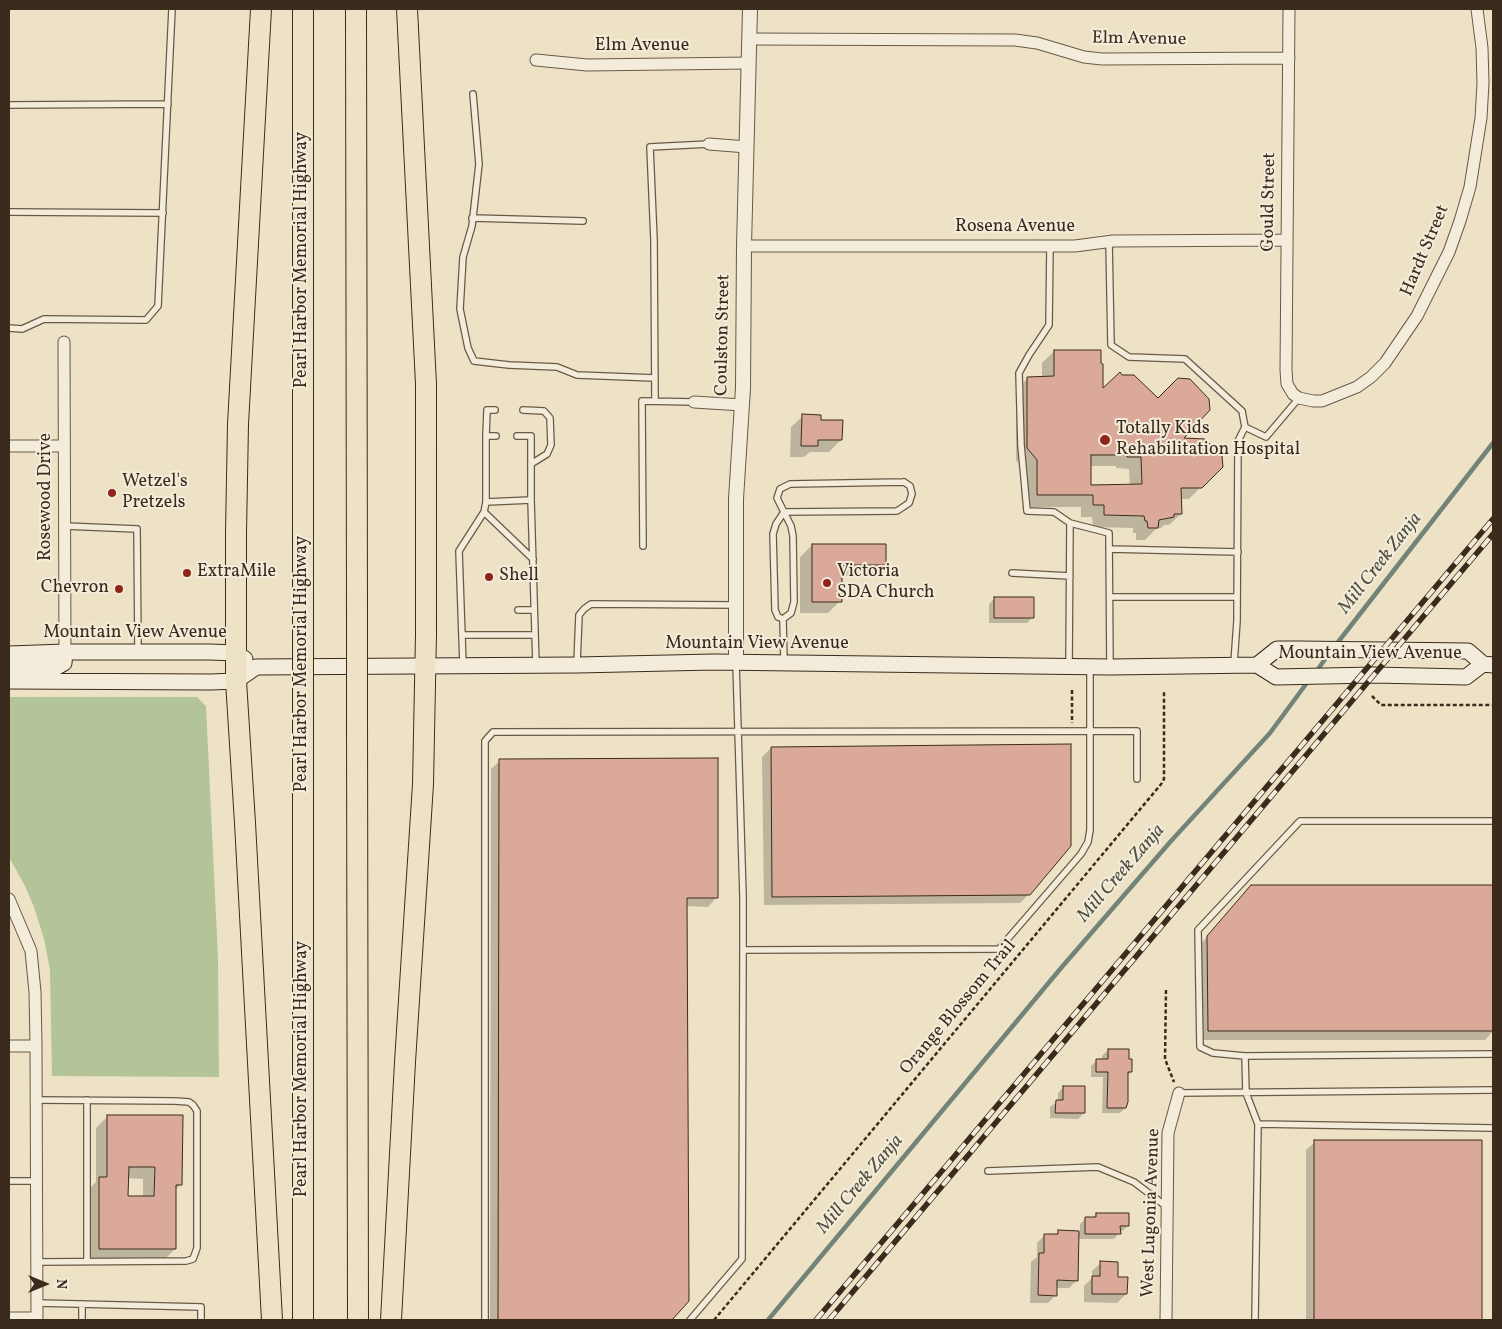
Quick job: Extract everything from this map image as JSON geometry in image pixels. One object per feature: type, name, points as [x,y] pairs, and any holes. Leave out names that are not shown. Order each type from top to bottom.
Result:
[{"type":"highway","points":[[262,9],[238,424],[236,681],[272,1320]]},
{"type":"highway","name":"Pearl Harbor Memorial Highway","points":[[303,9],[303,1320]]},
{"type":"highway","points":[[356,9],[358,1320]]},
{"type":"highway","points":[[390,1320],[423,784],[426,667],[426,384],[407,9]]},
{"type":"main road","name":"Mountain View Avenue","points":[[9,654],[65,652],[236,653],[256,667],[426,667],[736,662],[1110,667],[1257,665],[1276,677],[1374,675],[1466,677],[1488,664],[1468,651],[1276,649],[1257,665]]},
{"type":"main road","points":[[9,667],[57,667],[64,663],[65,652]]},
{"type":"main road","points":[[9,681],[236,681],[256,667]]},
{"type":"street","name":"Coulston Street","points":[[736,662],[736,499],[742,405],[750,9]]},
{"type":"street","name":"Gould Street","points":[[1289,9],[1286,370],[1287,384],[1296,396]]},
{"type":"street","name":"Hardt Street","points":[[1296,396],[1313,401],[1322,401],[1357,387],[1371,377],[1390,356],[1417,316],[1449,252],[1470,187],[1481,118],[1482,48],[1477,9]]},
{"type":"street","name":"Elm Avenue","points":[[749,39],[1015,40],[1037,43],[1084,57],[1102,59],[1289,58]]},
{"type":"street","name":"Elm Avenue","points":[[536,60],[587,65],[749,63]]},
{"type":"street","points":[[709,144],[747,147]]},
{"type":"street","name":"Rosena Avenue","points":[[744,246],[1075,246],[1109,241],[1286,240]]},
{"type":"street","name":"Rosewood Drive","points":[[64,342],[65,652]]},
{"type":"street","points":[[694,402],[742,405]]},
{"type":"street","points":[[9,446],[64,446]]},
{"type":"street","points":[[9,899],[31,951],[35,992],[37,1319],[9,1318]]},
{"type":"street","points":[[9,1046],[36,1046]]},
{"type":"street","name":"West Lugonia Avenue","points":[[1166,1320],[1168,1133],[1179,1093]]},
{"type":"lane","points":[[9,328],[22,328],[44,319],[146,320],[158,306],[172,9]]},
{"type":"lane","points":[[473,94],[479,164],[472,218],[463,257],[460,309],[468,348],[474,361],[558,367],[577,375],[655,378]]},
{"type":"lane","points":[[9,105],[168,104]]},
{"type":"lane","points":[[656,401],[654,240],[650,147],[709,144]]},
{"type":"lane","points":[[9,212],[163,213]]},
{"type":"lane","points":[[472,218],[583,220]]},
{"type":"lane","points":[[1109,241],[1111,345],[1130,357],[1185,359],[1242,411],[1245,427],[1238,441],[1238,552],[1234,665]]},
{"type":"lane","points":[[1050,246],[1049,325],[1029,354],[1019,373],[1021,445],[1027,511],[1054,512],[1070,523],[1109,533],[1110,667]]},
{"type":"lane","points":[[1245,427],[1266,437],[1296,396]]},
{"type":"lane","points":[[643,546],[642,401],[694,402]]},
{"type":"lane","points":[[463,666],[459,551],[484,512],[486,502],[487,410],[495,410]]},
{"type":"lane","points":[[524,410],[544,411],[550,418],[551,445],[546,454],[531,464]]},
{"type":"lane","points":[[486,436],[496,436]]},
{"type":"lane","points":[[517,436],[531,436],[536,665]]},
{"type":"lane","points":[[783,619],[791,613],[794,602],[793,536],[791,526],[784,512],[778,498],[780,489],[790,484],[904,482],[910,486],[912,494],[910,503],[897,511],[784,512]]},
{"type":"lane","points":[[486,502],[531,500]]},
{"type":"lane","points":[[484,512],[533,559]]},
{"type":"lane","points":[[783,619],[778,616],[775,610],[773,534],[776,524],[784,512]]},
{"type":"lane","points":[[1069,666],[1070,523]]},
{"type":"lane","points":[[64,526],[137,529],[138,652]]},
{"type":"lane","points":[[1109,549],[1238,552]]},
{"type":"lane","points":[[1012,573],[1070,576]]},
{"type":"lane","points":[[1110,597],[1237,597]]},
{"type":"lane","points":[[577,665],[579,615],[584,608],[591,604],[736,605]]},
{"type":"lane","points":[[461,610],[469,610]]},
{"type":"lane","points":[[518,610],[534,610]]},
{"type":"lane","points":[[783,619],[784,663]]},
{"type":"lane","points":[[462,634],[534,635]]},
{"type":"lane","points":[[690,1320],[742,1259],[743,950],[736,662]]},
{"type":"lane","points":[[743,950],[999,950],[1081,854],[1088,842],[1090,830],[1090,666]]},
{"type":"lane","points":[[485,1320],[485,741],[493,732],[1137,731],[1137,779]]},
{"type":"lane","points":[[1493,821],[1300,821],[1198,930],[1200,1047],[1213,1053],[1245,1056],[1493,1054]]},
{"type":"lane","points":[[1245,1056],[1246,1092],[1258,1124],[1255,1320]]},
{"type":"lane","points":[[1179,1093],[1493,1090]]},
{"type":"lane","points":[[36,1100],[190,1102],[197,1111],[197,1248],[193,1258],[186,1261],[37,1262]]},
{"type":"lane","points":[[87,1100],[87,1261]]},
{"type":"lane","points":[[1258,1124],[1493,1128]]},
{"type":"lane","points":[[988,1171],[1098,1167],[1134,1182],[1167,1207]]},
{"type":"lane","points":[[9,1181],[37,1181]]},
{"type":"lane","points":[[37,1303],[201,1306],[201,1320]]},
{"type":"lane","points":[[82,1304],[82,1320]]},
{"type":"path","points":[[1072,690],[1072,731]]},
{"type":"path","name":"Orange Blossom Trail","points":[[714,1320],[1162,783],[1164,779],[1164,690]]},
{"type":"path","points":[[1372,696],[1381,705],[1493,705]]},
{"type":"path","points":[[1166,990],[1165,1059],[1179,1093]]},
{"type":"green space","points":[[9,697],[197,697],[206,706],[218,958],[219,1077],[52,1076],[50,970],[44,939],[34,907],[9,857]]},
{"type":"building","name":"Totally Kids Rehabilitation Hospital","points":[[1054,350],[1101,350],[1103,388],[1120,372],[1122,375],[1134,375],[1158,398],[1178,378],[1190,379],[1209,399],[1210,410],[1184,438],[1205,439],[1222,456],[1223,467],[1202,488],[1181,488],[1182,514],[1174,514],[1174,517],[1159,520],[1158,528],[1148,528],[1144,516],[1104,515],[1104,505],[1093,505],[1093,495],[1037,495],[1037,460],[1027,448],[1027,377],[1054,376]],"holes":[[[1091,455],[1127,455],[1127,457],[1141,457],[1142,484],[1091,485]]]},
{"type":"building","points":[[802,414],[821,415],[821,420],[843,420],[842,440],[818,440],[818,446],[801,446]]},
{"type":"building","name":"Victoria SDA Church","points":[[812,544],[886,544],[886,565],[842,565],[842,602],[812,602]]},
{"type":"building","points":[[994,597],[1034,597],[1034,618],[994,618]]},
{"type":"building","points":[[1071,744],[1071,846],[1030,895],[772,897],[771,747]]},
{"type":"building","points":[[718,758],[718,898],[687,898],[689,1301],[672,1320],[498,1320],[499,759]]},
{"type":"building","points":[[1251,885],[1493,885],[1493,1031],[1208,1031],[1207,936]]},
{"type":"building","points":[[1108,1049],[1129,1049],[1129,1059],[1132,1059],[1132,1072],[1128,1072],[1128,1102],[1126,1108],[1107,1108],[1108,1072],[1096,1072],[1096,1059],[1108,1059]]},
{"type":"building","points":[[1063,1086],[1085,1086],[1085,1113],[1055,1113],[1056,1100],[1063,1100]]},
{"type":"building","points":[[107,1115],[183,1115],[182,1185],[176,1185],[176,1249],[99,1249],[99,1177],[107,1177]],"holes":[[[129,1167],[155,1167],[154,1196],[128,1196]]]},
{"type":"building","points":[[1314,1140],[1482,1140],[1482,1320],[1314,1320]]},
{"type":"building","points":[[1096,1213],[1129,1213],[1129,1226],[1120,1226],[1121,1234],[1085,1234],[1085,1217],[1096,1217]]},
{"type":"building","points":[[1058,1230],[1079,1231],[1078,1281],[1057,1280],[1057,1296],[1038,1295],[1039,1253],[1044,1253],[1044,1234],[1058,1234]]},
{"type":"building","points":[[1100,1261],[1118,1262],[1118,1277],[1128,1277],[1127,1294],[1092,1294],[1092,1276],[1100,1276]]},
{"type":"waterway","name":"Mill Creek Zanja","points":[[1335,646],[1493,443]]},
{"type":"waterway","name":"Mill Creek Zanja","points":[[1316,672],[1330,652]]},
{"type":"waterway","name":"Mill Creek Zanja","points":[[768,1320],[1061,968],[1171,841],[1270,733],[1309,680]]},
{"type":"railway","points":[[816,1320],[1493,519]]},
{"type":"railway","points":[[829,1320],[1493,534]]},
{"type":"place","name":"Totally Kids Rehabilitation Hospital","points":[[1105,440]]},
{"type":"place","name":"Wetzel's Pretzels","points":[[112,493]]},
{"type":"place","name":"ExtraMile","points":[[187,573]]},
{"type":"place","name":"Shell","points":[[489,577]]},
{"type":"place","name":"Victoria SDA Church","points":[[827,583]]},
{"type":"place","name":"Chevron","points":[[119,589]]}]
